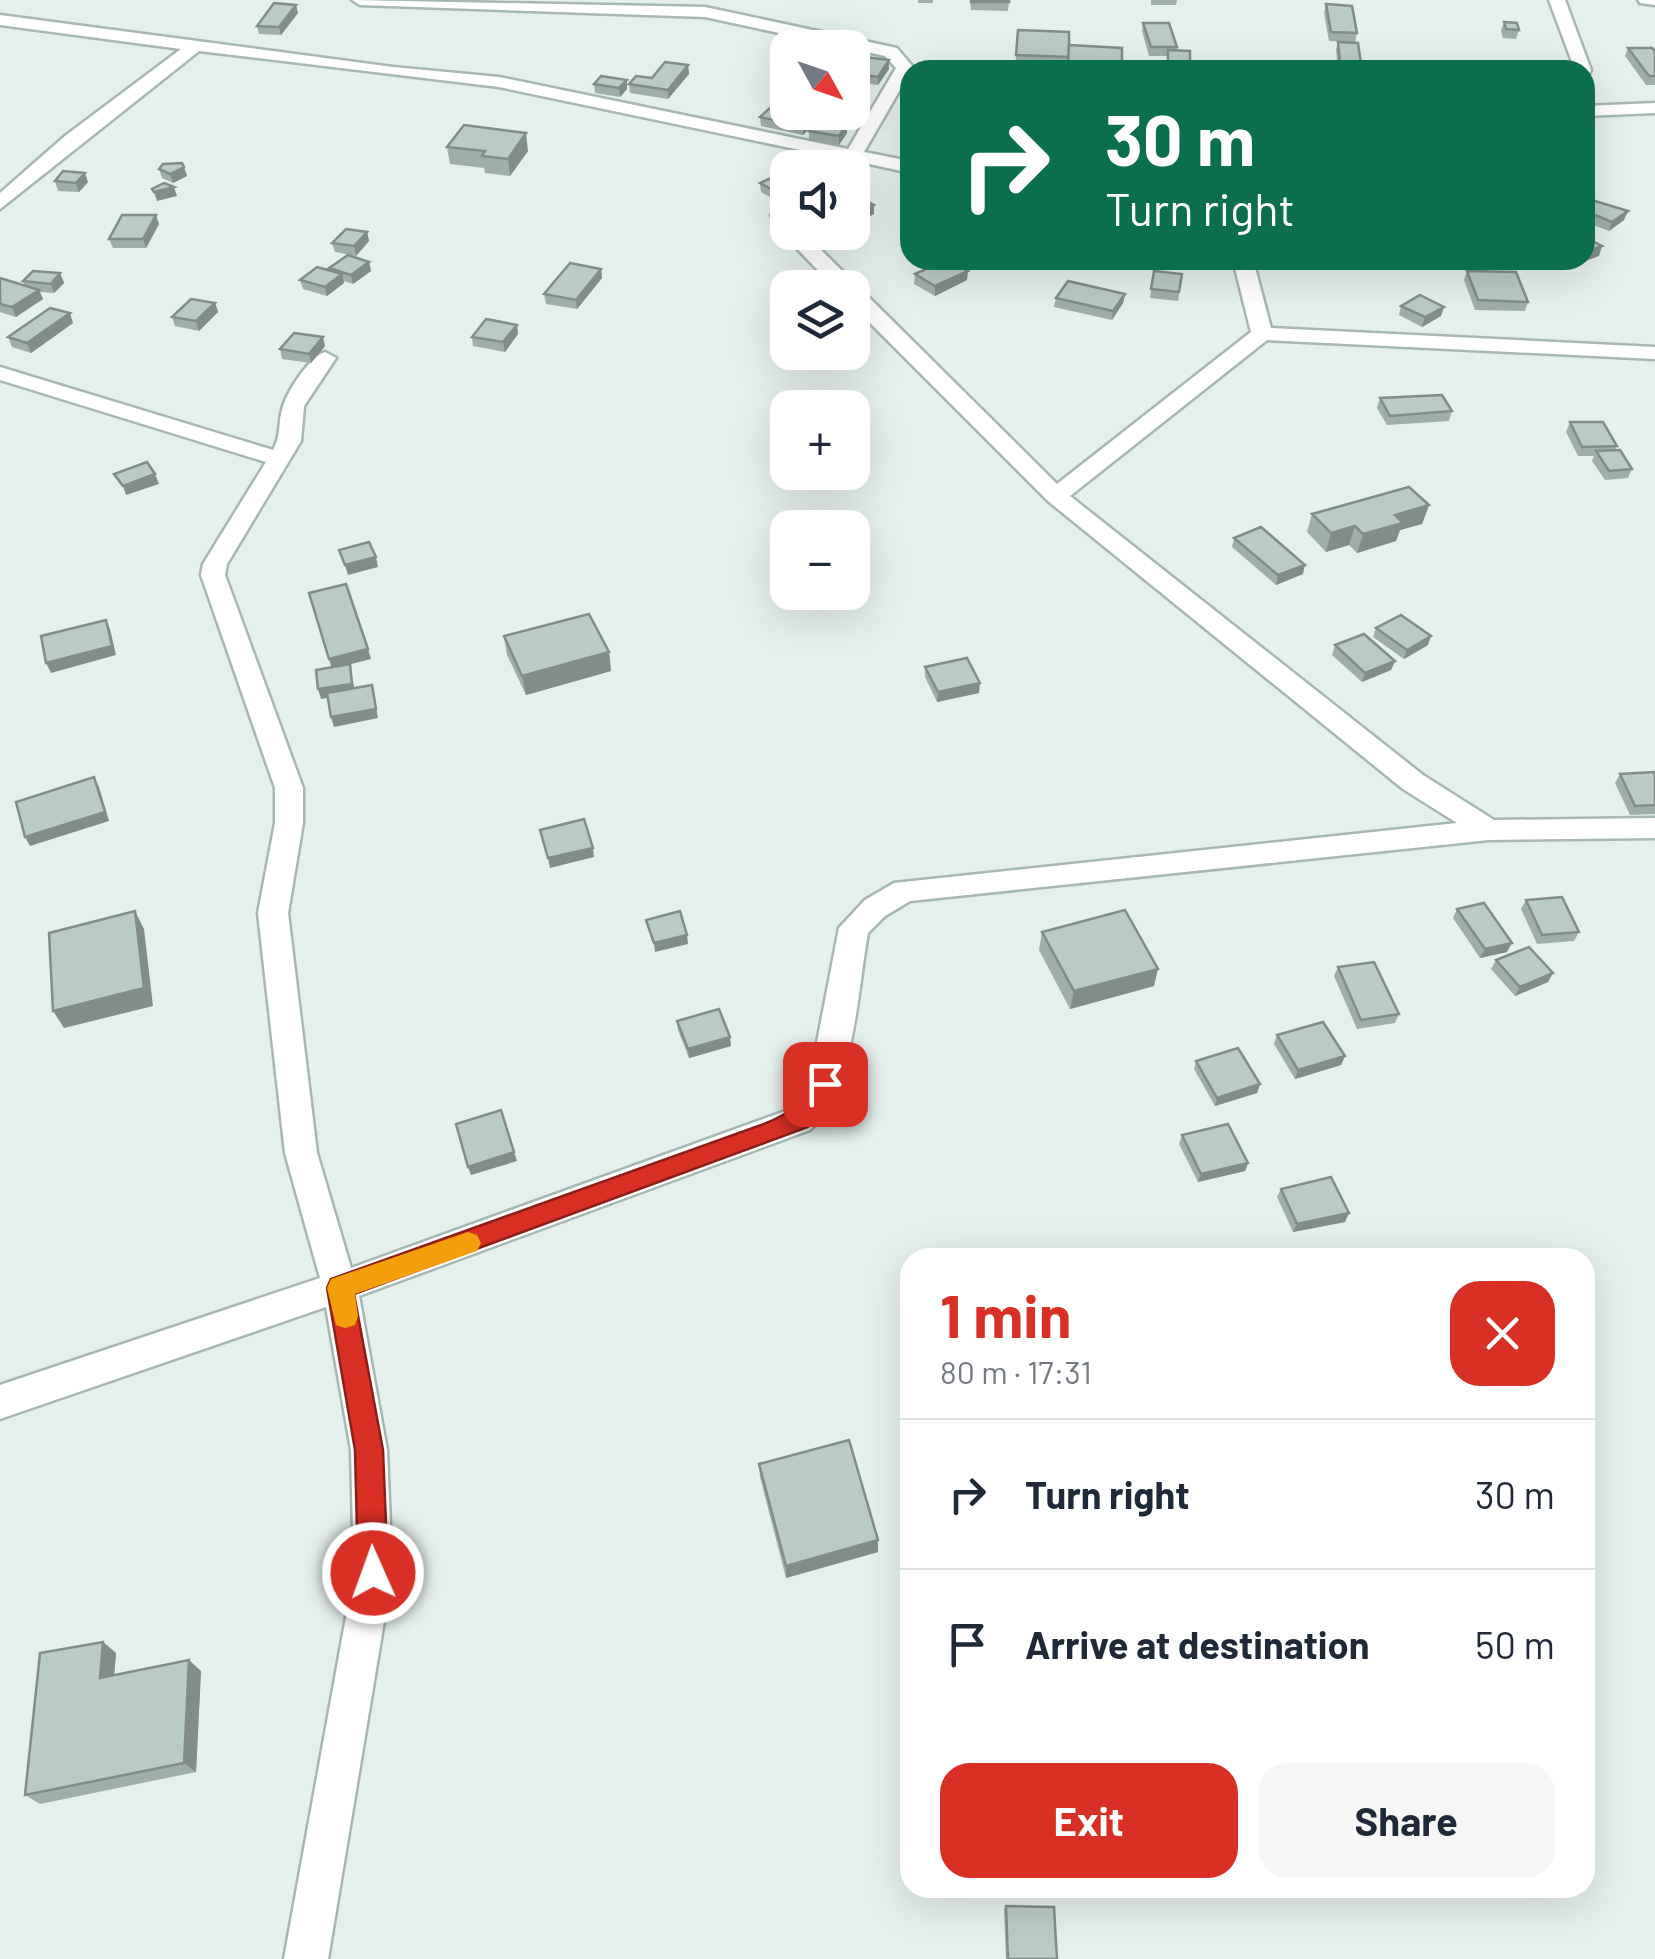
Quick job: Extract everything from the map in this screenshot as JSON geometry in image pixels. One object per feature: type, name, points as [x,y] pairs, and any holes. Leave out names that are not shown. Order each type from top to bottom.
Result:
[{"type":"street","points":[[360,0],[709,6],[891,52],[902,60]]},
{"type":"street","points":[[1557,0],[1579,60]]},
{"type":"street","points":[[1646,0],[1655,0]]},
{"type":"street","points":[[0,20],[499,82],[829,150]]},
{"type":"street","points":[[0,203],[71,140],[195,46]]},
{"type":"street","points":[[856,150],[900,75]]},
{"type":"street","points":[[1595,110],[1655,108]]},
{"type":"street","points":[[870,158],[900,164]]},
{"type":"street","points":[[810,250],[829,270]]},
{"type":"street","points":[[1246,270],[1262,334]]},
{"type":"street","points":[[870,311],[1056,496],[1413,782],[1489,830]]},
{"type":"street","points":[[1056,496],[1262,334],[1655,353]]},
{"type":"street","points":[[306,1959],[373,1573],[369,1450],[340,1288],[301,1153],[274,913],[290,823],[289,788],[213,575],[214,564],[290,441],[293,406],[325,358]]},
{"type":"street","points":[[0,373],[280,459]]},
{"type":"street","points":[[0,1402],[340,1288],[799,1120],[816,1104],[825,1084],[854,928],[875,908],[904,891],[1489,830],[1655,828]]},
{"type":"building","points":[[1009,0],[1009,2],[971,2]]},
{"type":"building","points":[[274,3],[296,5],[279,27],[257,26]]},
{"type":"building","points":[[1326,4],[1352,6],[1357,33],[1331,32]]},
{"type":"building","points":[[1504,22],[1517,23],[1519,30],[1506,29]]},
{"type":"building","points":[[1143,23],[1169,23],[1177,47],[1151,47]]},
{"type":"building","points":[[1018,30],[1069,32],[1069,57],[1016,55]]},
{"type":"building","points":[[1338,42],[1358,43],[1360,60],[1340,60]]},
{"type":"building","points":[[1069,45],[1122,48],[1122,60],[1068,60]]},
{"type":"building","points":[[1628,48],[1655,51],[1655,76],[1649,76]]},
{"type":"building","points":[[1168,50],[1190,51],[1190,60],[1168,60]]},
{"type":"building","points":[[870,58],[889,60],[878,77],[870,76]]},
{"type":"building","points":[[665,62],[688,65],[668,90],[629,84],[636,76],[652,78]]},
{"type":"building","points":[[601,76],[627,80],[619,88],[594,84]]},
{"type":"building","points":[[464,125],[526,133],[508,159],[482,156],[485,151],[447,147]]},
{"type":"building","points":[[810,130],[843,130],[839,136]]},
{"type":"building","points":[[182,163],[184,167],[170,174],[159,169],[163,164]]},
{"type":"building","points":[[63,171],[85,173],[76,183],[55,181]]},
{"type":"building","points":[[164,183],[174,187],[154,192],[152,189]]},
{"type":"building","points":[[1595,201],[1628,211],[1612,222],[1595,215]]},
{"type":"building","points":[[122,215],[156,215],[143,239],[109,239]]},
{"type":"building","points":[[346,229],[367,232],[354,246],[332,243]]},
{"type":"building","points":[[348,255],[369,262],[351,275],[329,268]]},
{"type":"building","points":[[570,263],[601,269],[576,300],[544,294]]},
{"type":"building","points":[[317,267],[342,274],[325,287],[300,280]]},
{"type":"building","points":[[924,270],[968,271],[935,286],[915,274]]},
{"type":"building","points":[[33,271],[60,273],[51,284],[23,281]]},
{"type":"building","points":[[1154,271],[1182,274],[1179,292],[1151,289]]},
{"type":"building","points":[[1467,271],[1516,272],[1528,302],[1478,300]]},
{"type":"building","points":[[0,278],[39,290],[12,307],[0,304]]},
{"type":"building","points":[[1068,281],[1125,294],[1113,311],[1056,298]]},
{"type":"building","points":[[1420,295],[1444,307],[1425,317],[1401,306]]},
{"type":"building","points":[[191,299],[215,303],[196,321],[172,317]]},
{"type":"building","points":[[50,308],[70,313],[27,343],[8,337]]},
{"type":"building","points":[[486,319],[517,325],[503,342],[472,337]]},
{"type":"building","points":[[294,333],[323,337],[309,354],[280,349]]},
{"type":"building","points":[[1442,395],[1452,411],[1390,416],[1380,398]]},
{"type":"building","points":[[1570,422],[1603,422],[1617,446],[1582,447]]},
{"type":"building","points":[[1620,450],[1632,469],[1609,471],[1596,451]]},
{"type":"building","points":[[147,462],[155,474],[123,486],[114,474]]},
{"type":"building","points":[[1409,487],[1429,505],[1395,515],[1403,523],[1363,534],[1355,526],[1331,533],[1312,514]]},
{"type":"building","points":[[1261,527],[1305,565],[1278,575],[1234,538]]},
{"type":"building","points":[[369,542],[376,557],[345,565],[339,550]]},
{"type":"building","points":[[346,584],[368,649],[329,659],[309,593]]},
{"type":"building","points":[[589,614],[609,652],[522,676],[504,636]]},
{"type":"building","points":[[1401,615],[1431,636],[1407,650],[1376,628]]},
{"type":"building","points":[[106,620],[112,646],[46,663],[41,636]]},
{"type":"building","points":[[1364,634],[1395,661],[1365,673],[1335,645]]},
{"type":"building","points":[[967,658],[980,683],[938,692],[925,667]]},
{"type":"building","points":[[350,664],[352,684],[318,689],[316,670]]},
{"type":"building","points":[[372,685],[376,709],[331,717],[327,693]]},
{"type":"building","points":[[1655,772],[1655,805],[1635,806],[1620,774]]},
{"type":"building","points":[[94,777],[105,812],[25,837],[16,802]]},
{"type":"building","points":[[584,819],[593,848],[548,858],[540,830]]},
{"type":"building","points":[[1562,897],[1579,932],[1542,935],[1526,900]]},
{"type":"building","points":[[1484,903],[1512,943],[1485,949],[1457,909]]},
{"type":"building","points":[[1125,910],[1158,969],[1074,991],[1042,932]]},
{"type":"building","points":[[135,911],[144,988],[53,1011],[49,933]]},
{"type":"building","points":[[680,911],[687,935],[654,943],[646,920]]},
{"type":"building","points":[[1529,947],[1553,973],[1520,987],[1496,960]]},
{"type":"building","points":[[1374,962],[1399,1014],[1361,1020],[1338,967]]},
{"type":"building","points":[[719,1009],[730,1037],[688,1049],[677,1021]]},
{"type":"building","points":[[1323,1022],[1345,1056],[1298,1070],[1277,1035]]},
{"type":"building","points":[[1238,1048],[1260,1084],[1217,1098],[1196,1061]]},
{"type":"building","points":[[501,1110],[514,1152],[468,1167],[456,1124]]},
{"type":"building","points":[[1228,1124],[1248,1163],[1201,1174],[1182,1135]]},
{"type":"building","points":[[1331,1177],[1349,1213],[1297,1224],[1281,1189]]},
{"type":"building","points":[[849,1440],[878,1540],[786,1566],[759,1464]]},
{"type":"building","points":[[103,1642],[100,1678],[189,1660],[184,1763],[25,1795],[40,1653]]},
{"type":"building","points":[[1006,1906],[1054,1907],[1057,1959],[1008,1959]]},
{"type":"slow traffic","points":[[345,1316],[340,1288],[468,1243]]},
{"type":"route","points":[[373,1573],[369,1450],[340,1288],[772,1132],[799,1120],[816,1104],[825,1084]]}]
